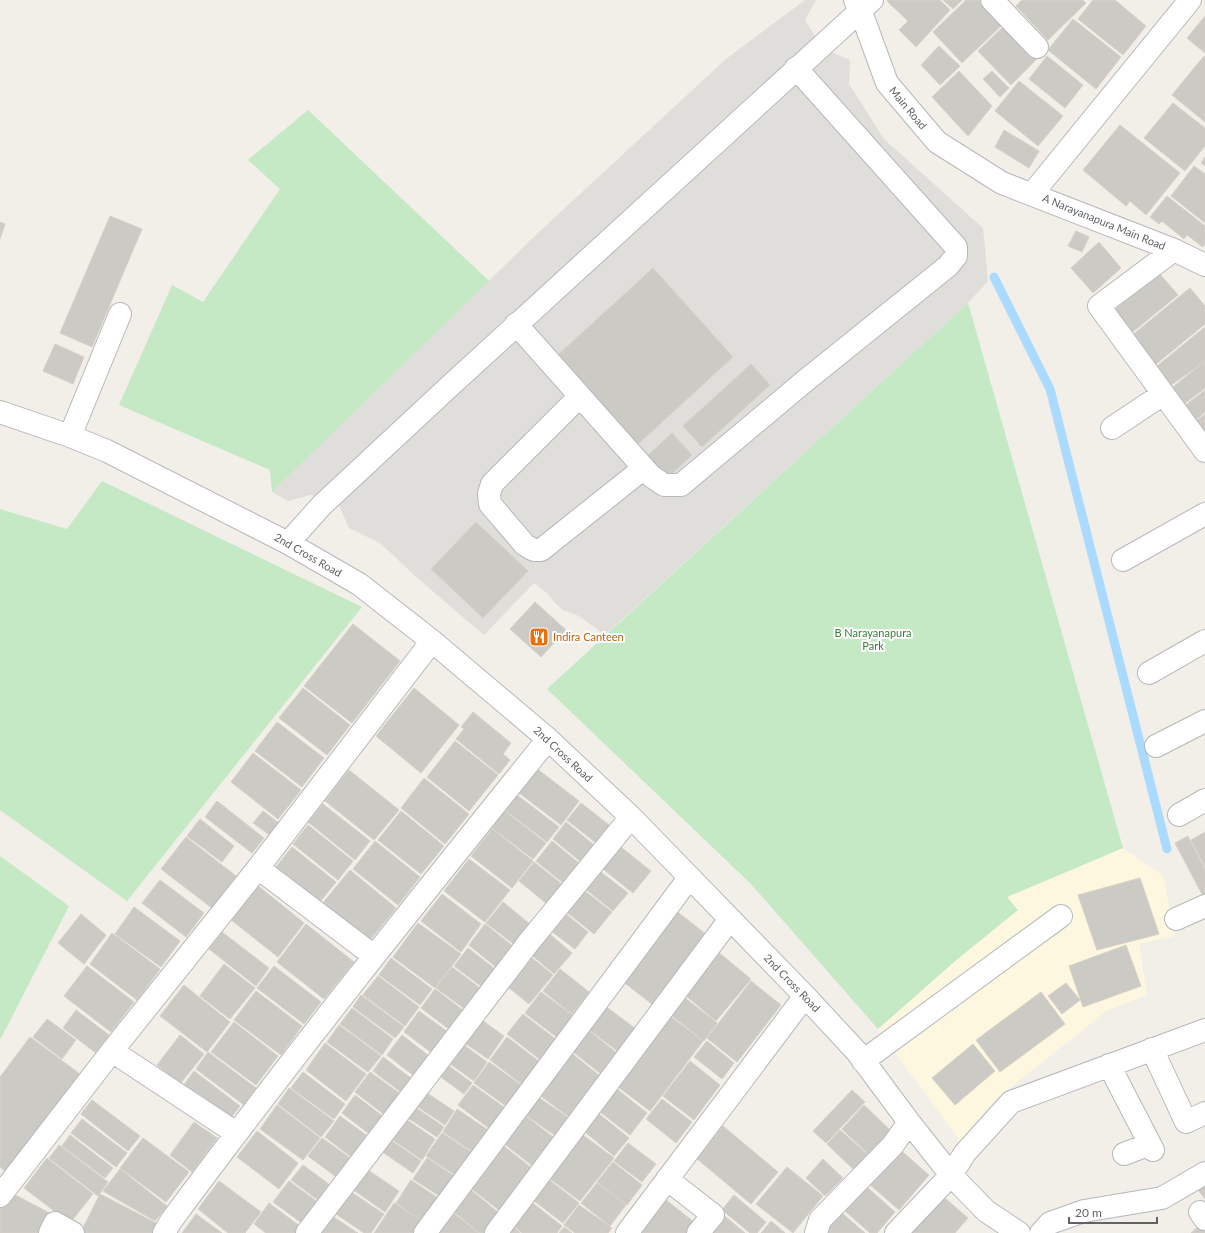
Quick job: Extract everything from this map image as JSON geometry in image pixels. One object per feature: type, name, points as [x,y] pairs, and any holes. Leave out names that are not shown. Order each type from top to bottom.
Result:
[{"type":"street","points":[[992,0],[1037,47]]},
{"type":"street","points":[[1032,194],[1190,0]]},
{"type":"street","points":[[288,543],[322,505],[516,324],[796,68],[863,4]]},
{"type":"street","name":"Main Road","points":[[863,4],[887,83],[937,142],[1002,183]]},
{"type":"street","points":[[516,324],[651,476],[664,485],[681,485],[805,381],[948,266],[956,256],[956,247],[796,68]]},
{"type":"street","name":"A Narayanapura Main Road","points":[[1002,183],[1174,250],[1205,266]]},
{"type":"street","points":[[1174,250],[1099,306],[1205,451]]},
{"type":"street","points":[[70,436],[120,314]]},
{"type":"street","points":[[1112,428],[1163,394]]},
{"type":"street","points":[[580,396],[492,484],[489,494],[490,504],[525,545],[534,550],[541,550],[644,468]]},
{"type":"street","name":"2nd Cross Road","points":[[0,412],[70,436],[107,451],[288,543],[359,584],[432,641],[548,739],[631,818],[805,996],[863,1060],[951,1175],[986,1211],[1019,1233]]},
{"type":"street","points":[[1123,560],[1205,514]]},
{"type":"street","points":[[1149,673],[1205,640]]},
{"type":"street","points":[[0,1196],[112,1051],[258,868],[432,641]]},
{"type":"street","points":[[1156,746],[1205,721]]},
{"type":"street","points":[[164,1233],[171,1221],[236,1133],[374,956],[548,739]]},
{"type":"street","points":[[1179,815],[1205,800]]},
{"type":"street","points":[[307,1233],[529,942],[631,818]]},
{"type":"street","points":[[258,868],[374,956]]},
{"type":"street","points":[[425,1233],[689,878]]},
{"type":"street","points":[[1176,919],[1205,906]]},
{"type":"street","points":[[863,1060],[1061,916]]},
{"type":"street","points":[[496,1233],[730,919]]},
{"type":"street","points":[[627,1233],[805,996]]},
{"type":"street","points":[[896,1233],[951,1175],[965,1153],[1011,1102],[1205,1030]]},
{"type":"street","points":[[1152,1049],[1186,1122],[1205,1113]]},
{"type":"street","points":[[112,1051],[236,1133]]},
{"type":"street","points":[[1109,1066],[1151,1147],[1124,1154]]},
{"type":"street","points":[[816,1233],[820,1220],[893,1144],[909,1122]]},
{"type":"street","points":[[1041,1233],[1050,1223],[1084,1211],[1162,1198],[1205,1173]]},
{"type":"street","points":[[667,1179],[712,1215],[698,1233]]},
{"type":"street","points":[[50,1233],[55,1223],[74,1233]]},
{"type":"shaded area","points":[[805,0],[816,0],[805,20],[823,49],[850,60],[849,84],[884,139],[983,228],[988,281],[968,303],[605,635],[579,616],[563,610],[547,593],[534,583],[484,635],[415,576],[380,543],[349,528],[337,501],[310,495],[288,501],[272,492],[540,231],[726,59]]},
{"type":"shaded area","points":[[1123,848],[1163,876],[1175,936],[1139,944],[1147,995],[1108,1010],[997,1098],[960,1141],[878,1029],[954,962],[1017,910],[1007,897]]},
{"type":"green space","points":[[308,110],[489,281],[272,492],[270,470],[119,405],[172,285],[203,302],[280,189],[248,160]]},
{"type":"green space","name":"B Narayanapura Park","points":[[968,303],[1123,848],[1007,897],[1018,910],[954,962],[878,1029],[751,884],[547,689]]},
{"type":"green space","points":[[102,481],[362,607],[127,901],[0,810],[0,509],[67,529]]},
{"type":"green space","points":[[0,856],[69,906],[0,1040]]},
{"type":"building","points":[[940,0],[950,10],[916,47],[899,30],[908,21],[887,1]]},
{"type":"building","points":[[943,0],[962,0],[953,9]]},
{"type":"building","points":[[966,0],[979,0],[1002,25],[962,63],[933,32]]},
{"type":"building","points":[[1022,0],[1083,0],[1086,3],[1048,40],[1016,6]]},
{"type":"building","points":[[1093,0],[1115,0],[1146,26],[1123,55],[1078,19]]},
{"type":"building","points":[[1205,16],[1205,53],[1187,38]]},
{"type":"building","points":[[1073,19],[1121,57],[1096,89],[1048,50]]},
{"type":"building","points":[[1004,26],[1037,59],[1011,85],[978,51]]},
{"type":"building","points":[[939,46],[960,66],[940,85],[921,65]]},
{"type":"building","points":[[1047,56],[1083,85],[1065,108],[1029,79]]},
{"type":"building","points":[[1204,56],[1205,57],[1205,122],[1172,95]]},
{"type":"building","points":[[959,71],[992,106],[968,136],[932,97]]},
{"type":"building","points":[[992,71],[1009,88],[1000,97],[983,79]]},
{"type":"building","points":[[1019,81],[1063,116],[1038,146],[995,111]]},
{"type":"building","points":[[1173,103],[1205,128],[1205,146],[1185,171],[1144,138]]},
{"type":"building","points":[[1120,125],[1180,173],[1146,215],[1130,201],[1126,206],[1083,170]]},
{"type":"building","points":[[1004,130],[1039,151],[1029,168],[995,147]]},
{"type":"building","points":[[1205,157],[1205,166],[1201,163]]},
{"type":"building","points":[[1194,166],[1205,174],[1205,223],[1171,196]]},
{"type":"building","points":[[1167,196],[1205,226],[1205,244],[1203,247],[1187,235],[1184,239],[1162,221],[1159,224],[1150,217]]},
{"type":"building","points":[[110,216],[142,229],[92,347],[60,333]]},
{"type":"building","points":[[0,222],[5,224],[0,239]]},
{"type":"building","points":[[1076,231],[1089,237],[1082,252],[1068,246]]},
{"type":"building","points":[[1099,242],[1121,268],[1093,293],[1071,268]]},
{"type":"building","points":[[653,268],[733,357],[638,444],[558,355]]},
{"type":"building","points":[[1159,273],[1178,295],[1129,335],[1111,313]]},
{"type":"building","points":[[1190,288],[1205,306],[1205,324],[1155,365],[1131,336]]},
{"type":"building","points":[[1205,327],[1205,361],[1170,386],[1157,366]]},
{"type":"building","points":[[55,344],[84,357],[73,384],[43,371]]},
{"type":"building","points":[[1205,361],[1205,388],[1180,407],[1168,391]]},
{"type":"building","points":[[751,364],[770,385],[702,447],[683,426]]},
{"type":"building","points":[[1205,390],[1205,412],[1194,421],[1183,407]]},
{"type":"building","points":[[1205,414],[1205,438],[1193,423]]},
{"type":"building","points":[[672,433],[692,455],[666,479],[646,457]]},
{"type":"building","points":[[476,522],[528,571],[483,618],[431,569]]},
{"type":"building","points":[[535,602],[566,630],[541,657],[510,629]]},
{"type":"building","points":[[353,624],[400,661],[352,723],[304,686]]},
{"type":"building","points":[[303,688],[350,725],[327,755],[279,718]]},
{"type":"building","points":[[414,688],[459,725],[421,773],[376,736]]},
{"type":"building","points":[[473,712],[511,743],[503,754],[510,760],[499,774],[456,739],[464,729],[461,727]]},
{"type":"building","points":[[277,722],[324,758],[302,787],[255,751]]},
{"type":"building","points":[[455,741],[498,775],[469,811],[427,777]]},
{"type":"building","points":[[253,753],[301,790],[278,819],[231,782]]},
{"type":"building","points":[[536,768],[579,801],[561,825],[518,792]]},
{"type":"building","points":[[349,770],[399,810],[374,840],[325,801]]},
{"type":"building","points":[[424,778],[469,814],[445,844],[401,808]]},
{"type":"building","points":[[517,795],[559,827],[547,842],[505,810]]},
{"type":"building","points":[[217,801],[264,838],[252,853],[205,817]]},
{"type":"building","points":[[581,803],[609,825],[596,843],[567,820]]},
{"type":"building","points":[[323,804],[370,841],[355,860],[308,822]]},
{"type":"building","points":[[263,811],[280,824],[271,836],[253,823]]},
{"type":"building","points":[[401,811],[444,846],[421,874],[378,840]]},
{"type":"building","points":[[505,811],[546,843],[533,859],[492,828]]},
{"type":"building","points":[[200,819],[234,846],[222,862],[187,836]]},
{"type":"building","points":[[566,822],[594,845],[581,862],[553,839]]},
{"type":"building","points":[[308,825],[353,861],[338,880],[293,844]]},
{"type":"building","points":[[492,829],[533,861],[512,888],[471,856]]},
{"type":"building","points":[[1205,832],[1205,867],[1191,840]]},
{"type":"building","points":[[1188,836],[1205,869],[1204,898],[1175,843]]},
{"type":"building","points":[[186,837],[236,876],[212,908],[161,869]]},
{"type":"building","points":[[375,841],[420,877],[398,905],[353,869]]},
{"type":"building","points":[[552,841],[580,864],[563,883],[536,861]]},
{"type":"building","points":[[617,844],[651,871],[633,893],[599,866]]},
{"type":"building","points":[[292,847],[336,882],[320,902],[276,867]]},
{"type":"building","points":[[469,859],[510,890],[485,922],[444,891]]},
{"type":"building","points":[[534,862],[563,885],[547,904],[519,881]]},
{"type":"building","points":[[597,869],[628,893],[613,911],[583,887]]},
{"type":"building","points":[[350,870],[396,908],[369,941],[322,904]]},
{"type":"building","points":[[1140,878],[1159,934],[1097,950],[1078,895]]},
{"type":"building","points":[[160,880],[204,913],[186,937],[142,903]]},
{"type":"building","points":[[257,885],[304,923],[278,957],[230,919]]},
{"type":"building","points":[[581,888],[612,912],[594,934],[564,910]]},
{"type":"building","points":[[442,894],[481,924],[461,952],[421,921]]},
{"type":"building","points":[[503,902],[531,925],[515,945],[486,923]]},
{"type":"building","points":[[134,907],[180,941],[161,967],[115,934]]},
{"type":"building","points":[[561,910],[588,932],[575,949],[547,928]]},
{"type":"building","points":[[675,910],[707,935],[653,1005],[621,980]]},
{"type":"building","points":[[81,914],[106,935],[84,964],[58,943]]},
{"type":"building","points":[[418,923],[461,954],[435,988],[393,957]]},
{"type":"building","points":[[306,924],[354,962],[324,999],[277,962]]},
{"type":"building","points":[[485,924],[514,947],[497,968],[469,945]]},
{"type":"building","points":[[546,931],[572,953],[554,974],[528,952]]},
{"type":"building","points":[[222,932],[269,968],[256,986],[209,949]]},
{"type":"building","points":[[112,933],[160,969],[137,1000],[90,964]]},
{"type":"building","points":[[1126,945],[1141,986],[1083,1007],[1069,966]]},
{"type":"building","points":[[468,948],[495,969],[482,987],[454,966]]},
{"type":"building","points":[[718,952],[751,979],[716,1021],[685,995]]},
{"type":"building","points":[[391,958],[432,989],[420,1005],[379,975]]},
{"type":"building","points":[[532,958],[553,975],[529,1004],[508,987]]},
{"type":"building","points":[[224,964],[255,988],[230,1019],[200,996]]},
{"type":"building","points":[[87,966],[134,1002],[111,1032],[64,996]]},
{"type":"building","points":[[274,966],[321,1002],[304,1024],[257,988]]},
{"type":"building","points":[[452,967],[480,988],[465,1009],[436,988]]},
{"type":"building","points":[[560,969],[589,992],[572,1014],[543,991]]},
{"type":"building","points":[[378,976],[419,1007],[405,1026],[363,995]]},
{"type":"building","points":[[751,981],[781,1005],[737,1062],[707,1038]]},
{"type":"building","points":[[1066,983],[1080,1000],[1062,1014],[1048,996]]},
{"type":"building","points":[[184,985],[230,1022],[207,1052],[160,1016]]},
{"type":"building","points":[[435,989],[464,1011],[450,1030],[421,1008]]},
{"type":"building","points":[[256,991],[302,1026],[281,1055],[234,1020]]},
{"type":"building","points":[[541,992],[575,1017],[559,1039],[525,1013]]},
{"type":"building","points":[[1041,992],[1065,1024],[1000,1072],[976,1040]]},
{"type":"building","points":[[361,995],[404,1027],[395,1038],[353,1007]]},
{"type":"building","points":[[684,997],[717,1023],[704,1041],[671,1015]]},
{"type":"building","points":[[605,1006],[636,1029],[619,1052],[588,1029]]},
{"type":"building","points":[[352,1008],[393,1039],[382,1055],[340,1024]]},
{"type":"building","points":[[76,1010],[109,1035],[96,1053],[63,1028]]},
{"type":"building","points":[[419,1011],[448,1032],[432,1053],[404,1032]]},
{"type":"building","points":[[523,1014],[558,1041],[542,1061],[507,1034]]},
{"type":"building","points":[[670,1016],[703,1041],[650,1111],[617,1086]]},
{"type":"building","points":[[479,1018],[504,1036],[488,1059],[462,1041]]},
{"type":"building","points":[[47,1019],[76,1040],[62,1059],[33,1037]]},
{"type":"building","points":[[234,1022],[278,1056],[256,1085],[211,1052]]},
{"type":"building","points":[[339,1025],[381,1056],[368,1072],[327,1042]]},
{"type":"building","points":[[588,1030],[617,1053],[601,1074],[572,1051]]},
{"type":"building","points":[[180,1035],[204,1054],[180,1084],[157,1065]]},
{"type":"building","points":[[402,1035],[429,1056],[414,1076],[387,1055]]},
{"type":"building","points":[[30,1037],[80,1074],[6,1172],[0,1167],[0,1077]]},
{"type":"building","points":[[507,1037],[540,1062],[523,1085],[490,1060]]},
{"type":"building","points":[[707,1041],[734,1063],[722,1079],[694,1057]]},
{"type":"building","points":[[460,1042],[487,1062],[474,1081],[446,1061]]},
{"type":"building","points":[[325,1043],[366,1074],[346,1101],[306,1070]]},
{"type":"building","points":[[973,1044],[995,1071],[955,1105],[932,1078]]},
{"type":"building","points":[[208,1052],[256,1088],[244,1105],[196,1069]]},
{"type":"building","points":[[570,1052],[600,1076],[569,1117],[538,1094]]},
{"type":"building","points":[[383,1057],[412,1079],[402,1093],[373,1071]]},
{"type":"building","points":[[690,1061],[720,1085],[694,1120],[663,1096]]},
{"type":"building","points":[[489,1062],[521,1085],[506,1106],[474,1083]]},
{"type":"building","points":[[445,1063],[472,1083],[464,1094],[438,1075]]},
{"type":"building","points":[[194,1071],[240,1106],[229,1120],[183,1086]]},
{"type":"building","points":[[303,1072],[345,1104],[334,1119],[291,1088]]},
{"type":"building","points":[[370,1072],[402,1095],[386,1116],[355,1092]]},
{"type":"building","points":[[473,1085],[505,1108],[490,1129],[458,1105]]},
{"type":"building","points":[[289,1088],[334,1121],[321,1137],[278,1104]]},
{"type":"building","points":[[617,1089],[647,1113],[630,1135],[599,1111]]},
{"type":"building","points":[[852,1090],[865,1102],[826,1143],[813,1131]]},
{"type":"building","points":[[424,1091],[454,1111],[445,1125],[415,1105]]},
{"type":"building","points":[[355,1095],[385,1118],[372,1136],[342,1113]]},
{"type":"building","points":[[535,1095],[570,1119],[557,1137],[523,1113]]},
{"type":"building","points":[[662,1099],[692,1122],[676,1143],[646,1119]]},
{"type":"building","points":[[92,1100],[140,1136],[128,1151],[81,1114]]},
{"type":"building","points":[[277,1105],[320,1138],[303,1160],[260,1129]]},
{"type":"building","points":[[412,1105],[444,1127],[437,1137],[405,1116]]},
{"type":"building","points":[[864,1105],[891,1131],[868,1154],[842,1129]]},
{"type":"building","points":[[457,1109],[488,1130],[473,1152],[443,1132]]},
{"type":"building","points":[[598,1113],[629,1138],[614,1156],[584,1131]]},
{"type":"building","points":[[523,1114],[557,1140],[535,1168],[502,1142]]},
{"type":"building","points":[[340,1116],[369,1137],[354,1159],[325,1137]]},
{"type":"building","points":[[404,1118],[435,1139],[422,1160],[390,1138]]},
{"type":"building","points":[[82,1119],[127,1153],[116,1167],[71,1133]]},
{"type":"building","points":[[194,1122],[217,1138],[192,1172],[170,1155]]},
{"type":"building","points":[[723,1126],[778,1172],[751,1204],[696,1158]]},
{"type":"building","points":[[840,1130],[868,1155],[854,1170],[827,1144]]},
{"type":"building","points":[[257,1131],[298,1163],[279,1189],[237,1157]]},
{"type":"building","points":[[442,1133],[471,1152],[455,1175],[426,1156]]},
{"type":"building","points":[[70,1135],[113,1168],[105,1178],[62,1146]]},
{"type":"building","points":[[583,1135],[614,1158],[580,1201],[549,1178]]},
{"type":"building","points":[[143,1138],[189,1172],[166,1202],[120,1168]]},
{"type":"building","points":[[322,1138],[353,1160],[339,1179],[308,1156]]},
{"type":"building","points":[[389,1139],[421,1161],[413,1173],[381,1151]]},
{"type":"building","points":[[628,1143],[656,1164],[642,1182],[614,1161]]},
{"type":"building","points":[[501,1144],[533,1169],[500,1211],[468,1186]]},
{"type":"building","points":[[59,1145],[108,1182],[98,1196],[49,1158]]},
{"type":"building","points":[[898,1148],[929,1175],[899,1210],[868,1183]]},
{"type":"building","points":[[47,1158],[93,1194],[70,1223],[24,1188]]},
{"type":"building","points":[[427,1158],[454,1176],[441,1197],[413,1179]]},
{"type":"building","points":[[823,1159],[843,1178],[825,1196],[806,1178]]},
{"type":"building","points":[[613,1162],[642,1185],[627,1205],[597,1182]]},
{"type":"building","points":[[303,1165],[330,1185],[318,1200],[291,1180]]},
{"type":"building","points":[[787,1167],[823,1196],[793,1233],[756,1204]]},
{"type":"building","points":[[365,1168],[399,1191],[385,1212],[352,1189]]},
{"type":"building","points":[[120,1169],[167,1206],[155,1221],[103,1191]]},
{"type":"building","points":[[548,1179],[579,1203],[563,1223],[533,1200]]},
{"type":"building","points":[[411,1180],[438,1198],[423,1221],[396,1203]]},
{"type":"building","points":[[219,1181],[261,1212],[245,1233],[228,1233],[198,1209]]},
{"type":"building","points":[[289,1181],[319,1203],[303,1224],[273,1202]]},
{"type":"building","points":[[1205,1181],[1205,1199],[1196,1187]]},
{"type":"building","points":[[597,1183],[626,1205],[610,1226],[581,1203]]},
{"type":"building","points":[[867,1187],[895,1212],[877,1233],[870,1233],[845,1211]]},
{"type":"building","points":[[348,1190],[384,1214],[371,1233],[364,1233],[333,1212]]},
{"type":"building","points":[[471,1190],[499,1213],[484,1233],[480,1233],[454,1212]]},
{"type":"building","points":[[8,1191],[55,1216],[46,1233],[0,1233],[0,1207]]},
{"type":"building","points":[[100,1194],[158,1224],[154,1233],[81,1232]]},
{"type":"building","points":[[940,1194],[968,1218],[955,1233],[907,1233]]},
{"type":"building","points":[[734,1195],[766,1222],[757,1233],[750,1233],[722,1210]]},
{"type":"building","points":[[666,1200],[699,1226],[694,1233],[641,1233]]},
{"type":"building","points":[[530,1201],[562,1226],[557,1233],[522,1233],[512,1225]]},
{"type":"building","points":[[269,1203],[301,1227],[297,1233],[266,1233],[254,1224]]},
{"type":"building","points":[[394,1203],[422,1221],[414,1233],[374,1233]]},
{"type":"building","points":[[579,1205],[612,1228],[608,1233],[575,1233],[564,1225]]},
{"type":"building","points":[[452,1212],[479,1233],[435,1233]]},
{"type":"building","points":[[720,1212],[745,1233],[704,1233]]},
{"type":"building","points":[[842,1213],[865,1233],[829,1233],[826,1231]]},
{"type":"building","points":[[196,1214],[222,1233],[182,1233]]},
{"type":"building","points":[[329,1214],[358,1233],[318,1233]]},
{"type":"building","points":[[771,1221],[785,1233],[761,1233]]},
{"type":"building","points":[[1200,1225],[1205,1230],[1205,1233],[1191,1233]]},
{"type":"building","points":[[513,1227],[520,1233],[508,1233]]},
{"type":"building","points":[[564,1227],[572,1233],[559,1233]]},
{"type":"waterway","points":[[994,277],[1050,389],[1167,849]]},
{"type":"place","name":"Indira Canteen","points":[[539,637]]}]
